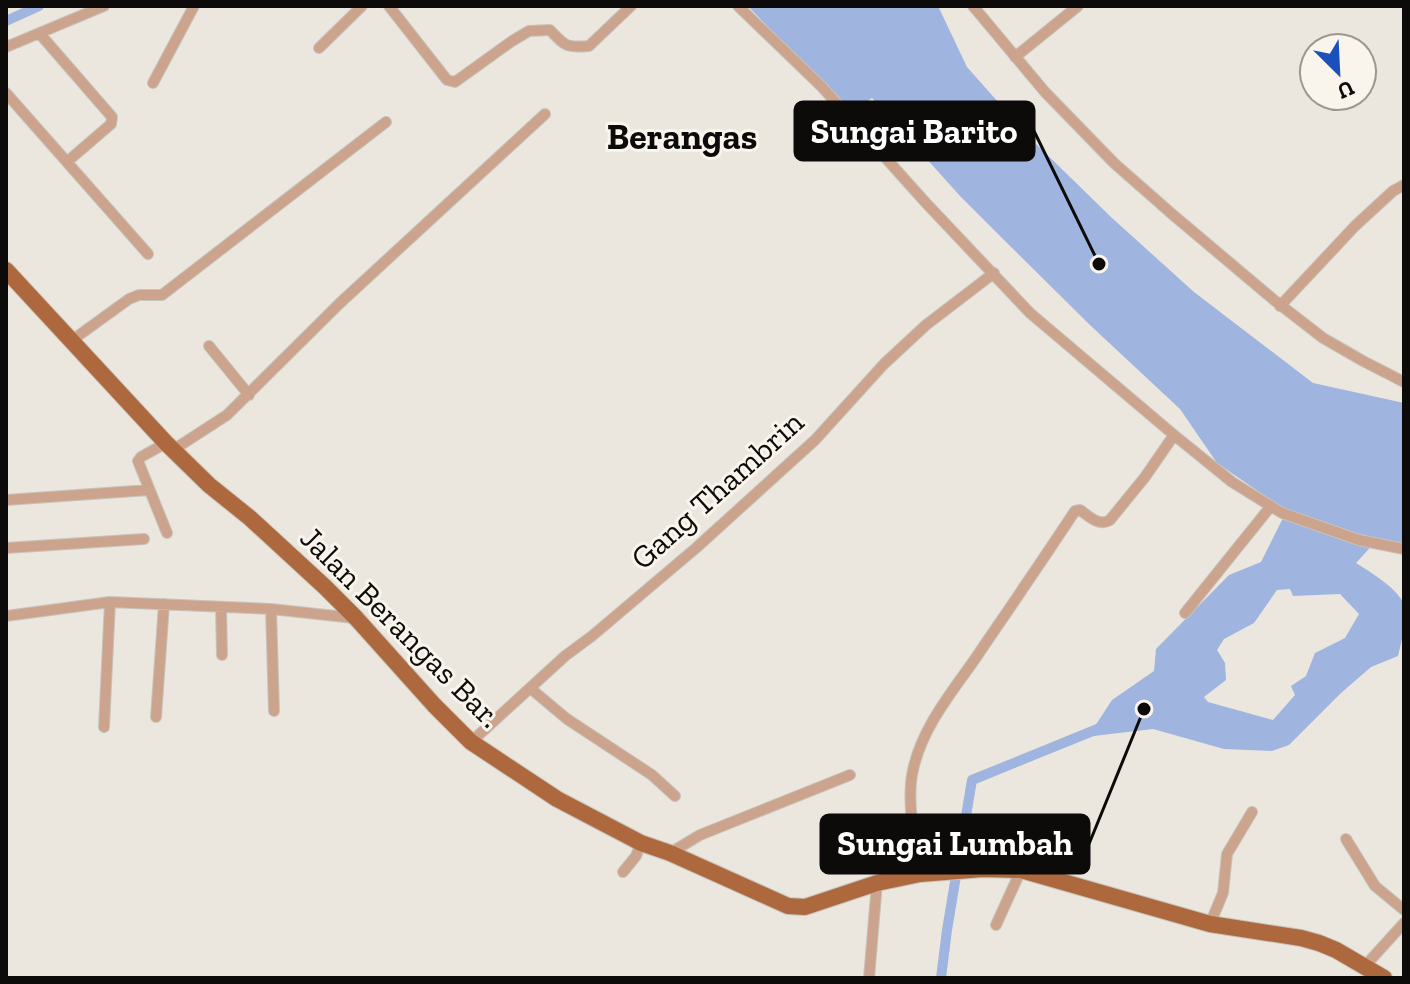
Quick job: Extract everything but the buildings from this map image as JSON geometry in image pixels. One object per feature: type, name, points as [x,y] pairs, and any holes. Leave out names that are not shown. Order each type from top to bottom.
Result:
[{"type":"main road","name":"Jalan Berangas Bar.","points":[[6,270],[169,447],[325,587],[471,742],[557,799],[641,843],[788,906],[805,907],[877,883],[922,874],[983,869],[1021,870],[1210,924],[1301,938],[1336,950],[1384,978]]},
{"type":"street","points":[[6,47],[104,6]]},
{"type":"street","points":[[153,83],[194,6]]},
{"type":"street","points":[[319,48],[362,6]]},
{"type":"street","points":[[389,6],[447,80],[455,82],[529,31],[550,30],[564,45],[589,46],[631,6]]},
{"type":"street","points":[[738,6],[822,87],[1030,313],[1174,435],[1232,482],[1282,513],[1359,540],[1404,549]]},
{"type":"street","points":[[973,6],[1045,92],[1114,163],[1280,306],[1323,338],[1404,382]]},
{"type":"street","points":[[1015,57],[1078,6]]},
{"type":"street","points":[[40,34],[112,117],[111,124],[68,161]]},
{"type":"street","points":[[6,93],[148,254]]},
{"type":"street","points":[[167,533],[138,461],[141,457],[169,447],[227,415],[340,303],[545,114]]},
{"type":"street","points":[[71,341],[129,299],[139,295],[158,296],[166,292],[386,122]]},
{"type":"street","points":[[1280,306],[1355,226],[1393,191],[1404,185]]},
{"type":"street","name":"Gang Thambrin","points":[[471,742],[565,656],[696,548],[815,440],[884,364],[926,325],[994,273]]},
{"type":"street","points":[[209,346],[249,395]]},
{"type":"street","points":[[922,874],[912,825],[911,784],[913,770],[933,720],[1075,511],[1080,510],[1099,522],[1110,520],[1174,435]]},
{"type":"street","points":[[6,500],[149,490]]},
{"type":"street","points":[[1185,613],[1271,506]]},
{"type":"street","points":[[6,548],[144,539]]},
{"type":"street","points":[[6,616],[110,602],[271,609],[356,618]]},
{"type":"street","points":[[104,727],[110,602]]},
{"type":"street","points":[[156,717],[164,604]]},
{"type":"street","points":[[221,607],[222,655]]},
{"type":"street","points":[[271,609],[274,711]]},
{"type":"street","points":[[530,688],[567,719],[652,775],[675,796]]},
{"type":"street","points":[[670,853],[700,835],[850,775]]},
{"type":"street","points":[[1210,924],[1223,893],[1227,854],[1252,812]]},
{"type":"street","points":[[1346,839],[1375,886],[1404,910]]},
{"type":"street","points":[[623,872],[636,856],[641,843]]},
{"type":"street","points":[[996,925],[1021,870]]},
{"type":"street","points":[[869,978],[877,883]]},
{"type":"street","points":[[1365,966],[1404,923]]},
{"type":"water","points":[[748,6],[938,6],[967,67],[1030,138],[1194,292],[1313,383],[1404,403],[1404,545],[1378,539],[1356,563],[1390,587],[1404,605],[1405,623],[1398,656],[1371,667],[1289,745],[1272,751],[1224,749],[1153,729],[1085,737],[1112,700],[1154,671],[1156,649],[1229,575],[1261,562],[1282,520],[1284,509],[1217,463],[1180,409],[960,196],[872,98],[850,113]],"holes":[[[1290,589],[1293,596],[1340,594],[1359,614],[1345,638],[1315,653],[1306,676],[1291,686],[1295,695],[1273,720],[1208,702],[1204,697],[1226,680],[1225,663],[1217,650],[1224,639],[1254,623],[1277,590]]]},
{"type":"waterway","points":[[6,21],[39,6]]},
{"type":"waterway","points":[[941,978],[972,780],[1100,728]]},
{"type":"place","name":"Sungai Barito","points":[[1099,264]]},
{"type":"place","name":"Sungai Lumbah","points":[[1144,709]]},
{"type":"district","name":"Berangas","points":[[682,136]]}]
